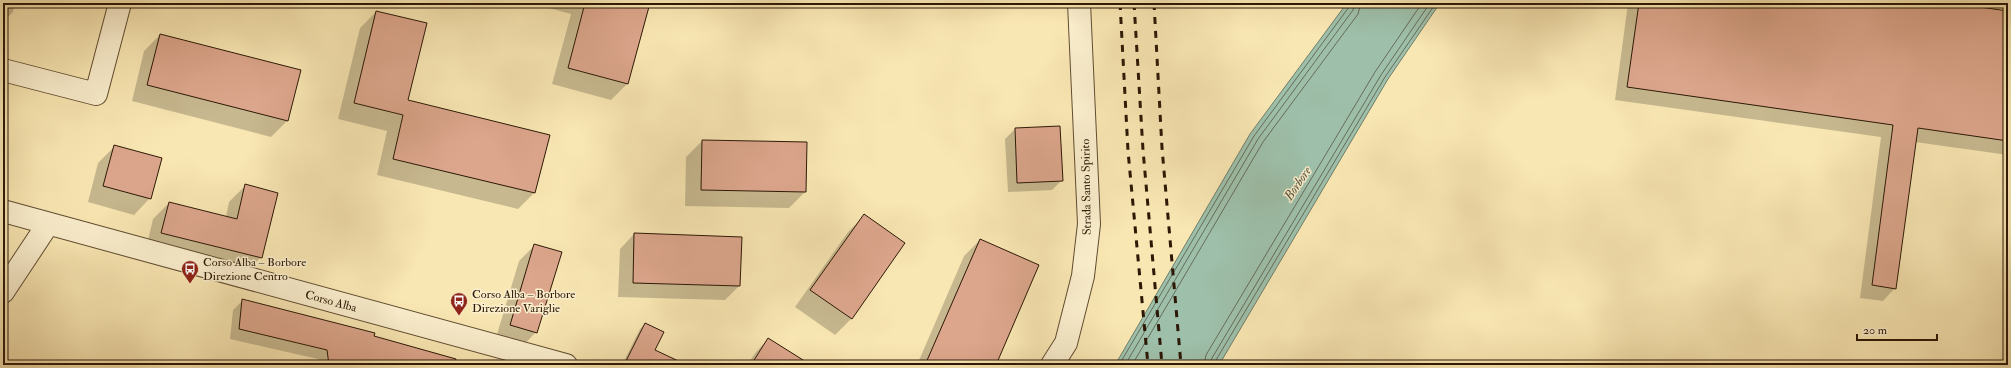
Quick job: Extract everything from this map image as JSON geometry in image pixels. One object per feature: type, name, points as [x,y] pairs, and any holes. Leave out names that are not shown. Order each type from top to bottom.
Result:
[{"type":"street","points":[[3,70],[96,94],[120,3]]},
{"type":"street","name":"Strada Santo Spirito","points":[[1052,365],[1066,343],[1083,276],[1089,224],[1079,3]]},
{"type":"street","name":"Corso Alba","points":[[3,211],[566,365]]},
{"type":"street","points":[[3,292],[48,224]]},
{"type":"water","name":"Borbore","points":[[1347,3],[1440,3],[1388,79],[1219,365],[1115,365],[1250,134]]},
{"type":"building","points":[[585,3],[650,3],[628,84],[568,68]]},
{"type":"building","points":[[1639,3],[1951,3],[2008,11],[2008,141],[1918,128],[1896,289],[1872,285],[1893,125],[1627,87]]},
{"type":"building","points":[[376,11],[427,23],[408,100],[550,135],[535,193],[393,159],[403,115],[354,103]]},
{"type":"building","points":[[160,34],[301,70],[288,121],[147,85]]},
{"type":"building","points":[[1060,126],[1063,181],[1017,183],[1015,128]]},
{"type":"building","points":[[702,140],[807,142],[806,192],[701,190]]},
{"type":"building","points":[[114,145],[162,158],[151,199],[103,186]]},
{"type":"building","points":[[245,184],[278,193],[262,258],[161,233],[169,202],[237,219]]},
{"type":"building","points":[[864,214],[905,243],[852,319],[810,290]]},
{"type":"building","points":[[634,233],[742,237],[740,286],[633,283]]},
{"type":"building","points":[[980,239],[1039,265],[996,365],[925,365]]},
{"type":"building","points":[[534,244],[562,252],[537,333],[510,325]]},
{"type":"building","points":[[242,299],[375,333],[374,336],[456,359],[455,365],[329,365],[327,350],[239,329]]},
{"type":"building","points":[[645,323],[664,332],[655,350],[687,365],[624,365]]},
{"type":"building","points":[[768,338],[811,365],[751,365]]},
{"type":"railway","points":[[1120,3],[1128,151],[1148,365]]},
{"type":"railway","points":[[1134,3],[1143,150],[1162,365]]},
{"type":"railway","points":[[1154,3],[1162,148],[1181,365]]},
{"type":"place","name":"Corso Alba – Borbore Direzione Centro","points":[[190,284]]},
{"type":"place","name":"Corso Alba – Borbore Direzione Variglie","points":[[459,316]]}]
